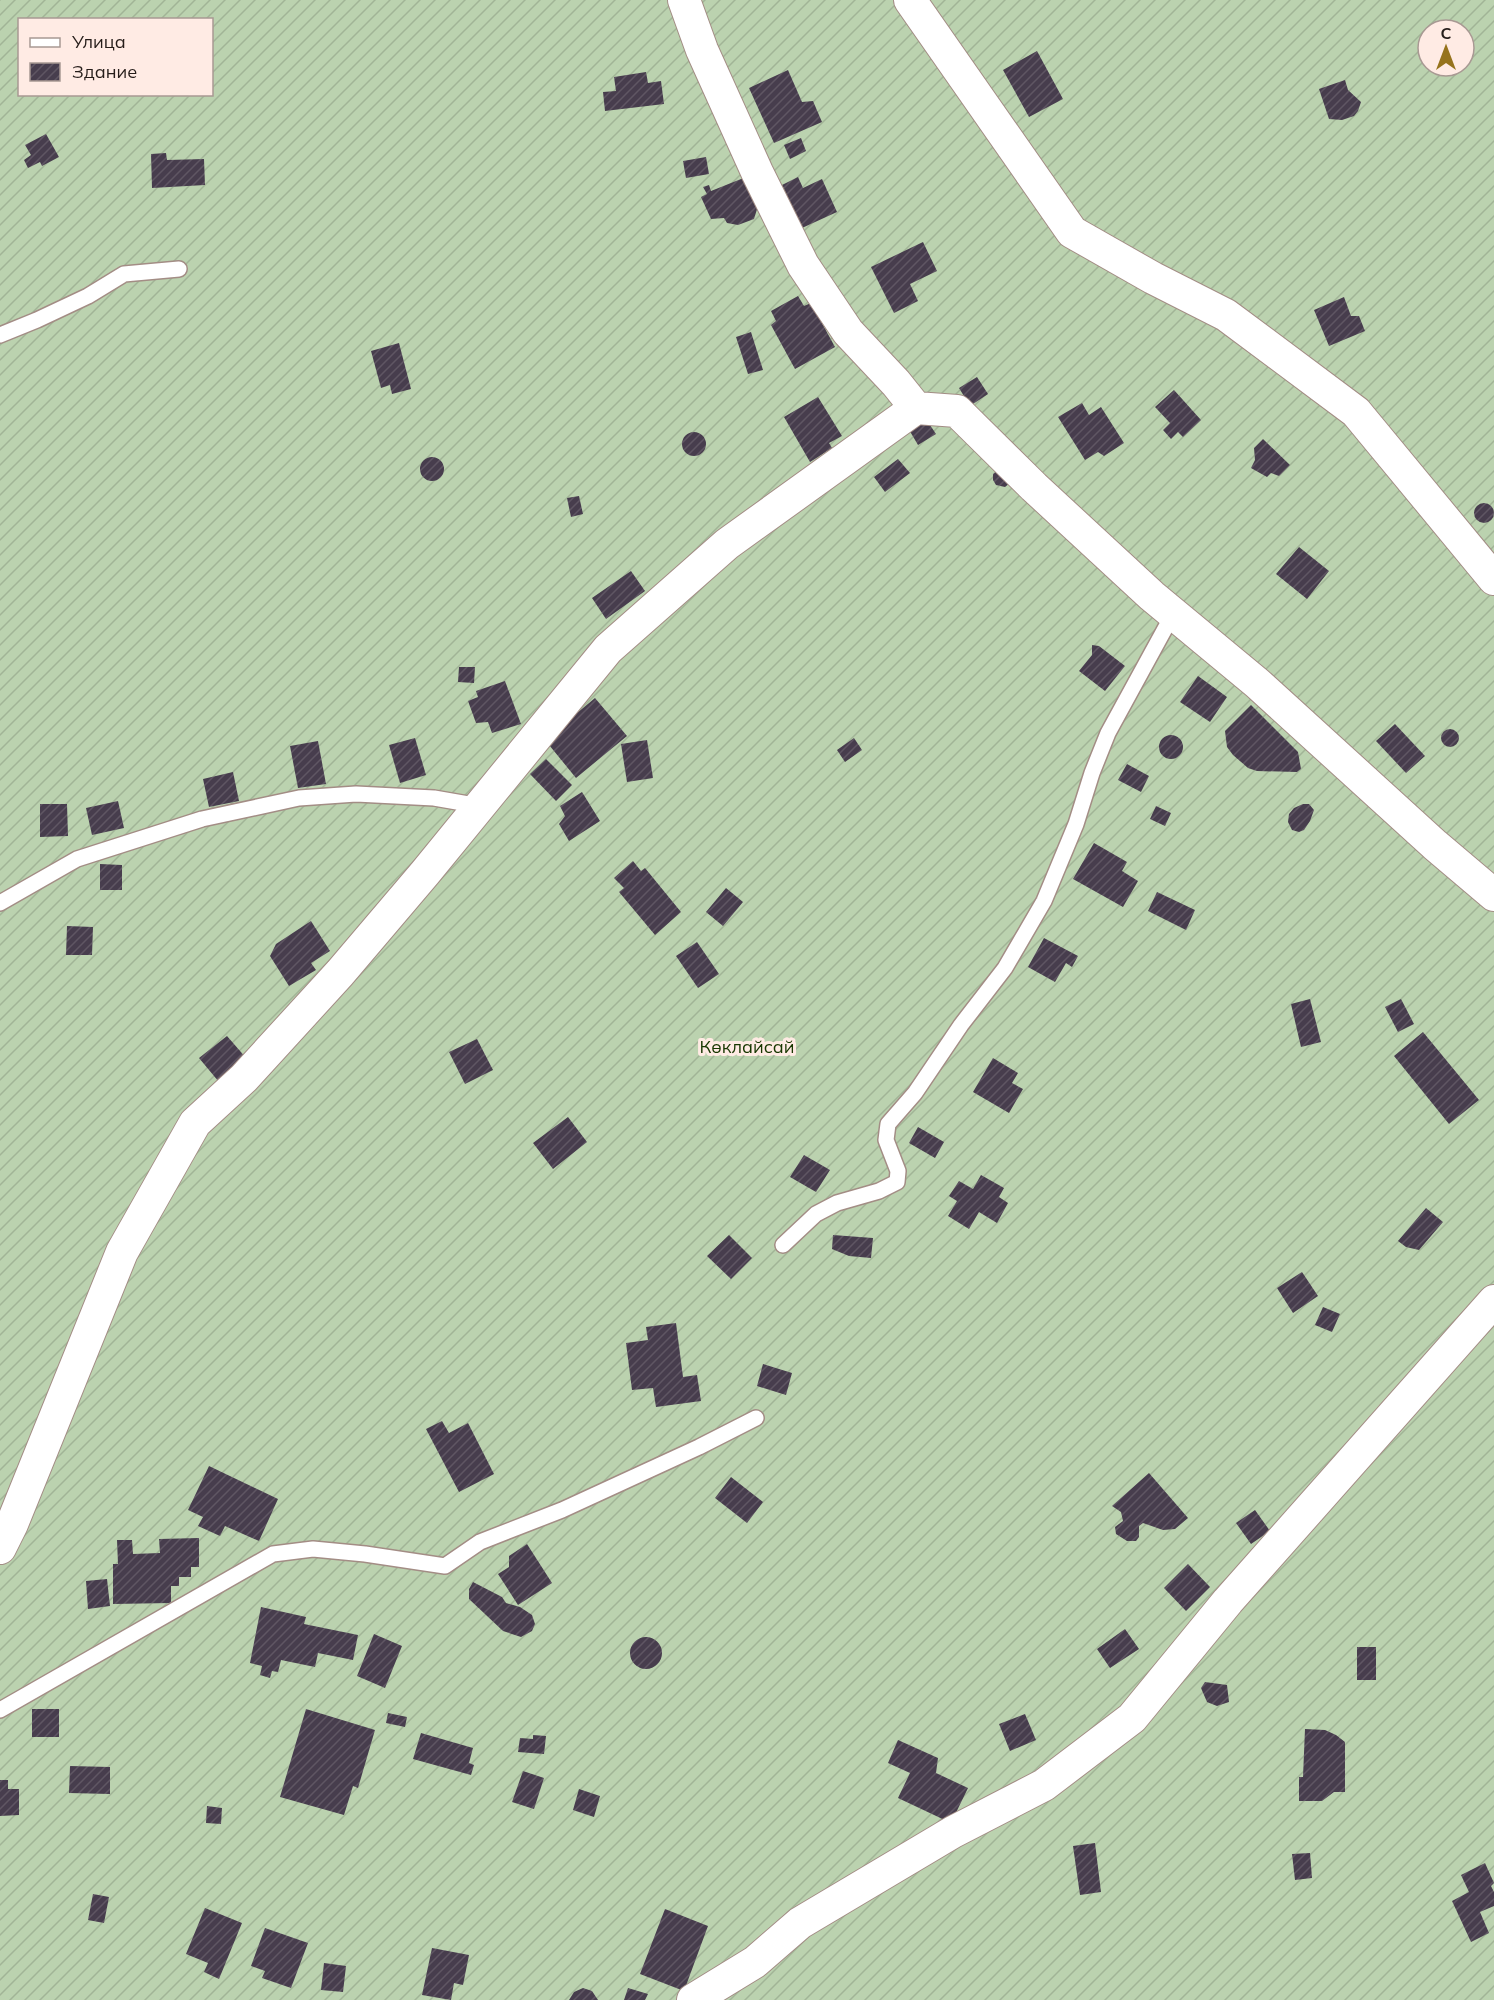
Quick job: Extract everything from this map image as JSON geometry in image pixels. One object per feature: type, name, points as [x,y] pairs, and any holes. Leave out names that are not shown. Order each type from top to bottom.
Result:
[{"type":"street","points":[[684,0],[702,50],[757,172],[803,265],[848,332],[916,408]]},
{"type":"street","points":[[910,0],[1072,232],[1153,278],[1226,315],[1356,412],[1494,579]]},
{"type":"street","points":[[0,1548],[12,1524],[122,1252],[195,1123],[244,1078],[340,973],[608,649],[727,544],[916,408],[957,411],[1034,487],[1173,614],[1257,683],[1435,845],[1494,895]]},
{"type":"street","points":[[693,2000],[755,1962],[800,1923],[953,1832],[1044,1785],[1132,1718],[1228,1601],[1494,1301]]},
{"type":"lane","points":[[0,335],[88,296],[123,274],[179,269]]},
{"type":"lane","points":[[783,1245],[816,1214],[837,1203],[879,1191],[897,1182],[898,1171],[886,1140],[888,1124],[915,1093],[961,1025],[1005,969],[1044,901],[1076,824],[1092,773],[1108,733],[1173,614]]},
{"type":"lane","points":[[0,903],[77,859],[202,819],[299,798],[367,795],[434,798],[480,806]]},
{"type":"lane","points":[[0,1710],[273,1554],[313,1549],[446,1566],[480,1542],[562,1510],[699,1448],[756,1418]]},
{"type":"green space","name":"Көклайсай","points":[[0,0],[1494,0],[1494,2000],[0,2000]]},
{"type":"building","points":[[1037,51],[1063,99],[1029,117],[1003,70]]},
{"type":"building","points":[[788,70],[802,102],[813,101],[822,122],[774,143],[749,88]]},
{"type":"building","points":[[646,72],[648,83],[661,81],[664,104],[605,111],[603,92],[616,91],[614,77]]},
{"type":"building","points":[[1345,80],[1348,90],[1361,102],[1358,111],[1354,116],[1342,120],[1329,119],[1319,89]]},
{"type":"building","points":[[46,134],[59,157],[42,166],[40,162],[28,168],[24,160],[31,155],[25,145]]},
{"type":"building","points":[[801,138],[806,151],[790,159],[784,145]]},
{"type":"building","points":[[166,153],[167,160],[204,159],[205,185],[152,188],[151,154]]},
{"type":"building","points":[[706,157],[709,174],[686,178],[683,161]]},
{"type":"building","points":[[746,177],[758,206],[754,219],[738,225],[727,223],[724,218],[711,219],[701,197],[707,194],[703,187],[709,185],[711,191]]},
{"type":"building","points":[[798,177],[803,188],[822,179],[837,212],[802,228],[782,185]]},
{"type":"building","points":[[923,242],[937,271],[910,284],[918,301],[894,313],[871,267]]},
{"type":"building","points":[[798,296],[804,306],[811,303],[835,347],[795,369],[771,325],[776,321],[771,311]]},
{"type":"building","points":[[1344,297],[1351,316],[1359,316],[1365,331],[1329,346],[1314,310]]},
{"type":"building","points":[[751,332],[763,370],[748,374],[736,337]]},
{"type":"building","points":[[399,343],[411,389],[392,394],[390,385],[381,388],[371,351]]},
{"type":"building","points":[[977,377],[988,394],[970,406],[959,388]]},
{"type":"building","points":[[1174,390],[1201,420],[1183,437],[1178,432],[1171,439],[1163,430],[1170,423],[1155,407]]},
{"type":"building","points":[[818,397],[842,436],[829,443],[832,448],[810,462],[784,417]]},
{"type":"building","points":[[1082,403],[1089,415],[1101,407],[1124,443],[1104,456],[1098,452],[1085,460],[1058,417]]},
{"type":"building","points":[[928,422],[936,434],[918,445],[908,428]]},
{"type":"building","points":[[694,432],[703,435],[706,444],[703,453],[694,456],[685,453],[682,444],[685,435]]},
{"type":"building","points":[[1263,439],[1290,465],[1279,476],[1271,473],[1267,477],[1251,468],[1255,460],[1254,448]]},
{"type":"building","points":[[432,457],[437,458],[443,464],[443,474],[437,480],[432,481],[427,480],[421,474],[420,469],[421,464],[427,458]]},
{"type":"building","points":[[898,459],[910,473],[885,492],[874,477]]},
{"type":"building","points":[[1000,468],[1010,483],[1005,487],[996,485],[993,480],[993,474]]},
{"type":"building","points":[[579,496],[583,514],[571,517],[567,498]]},
{"type":"building","points":[[1480,503],[1488,503],[1494,509],[1494,517],[1488,523],[1480,523],[1474,517],[1474,509]]},
{"type":"building","points":[[1299,547],[1329,571],[1307,599],[1276,574]]},
{"type":"building","points":[[631,571],[645,591],[606,619],[592,598]]},
{"type":"building","points":[[1092,645],[1099,646],[1125,666],[1105,691],[1079,671],[1092,655]]},
{"type":"building","points":[[459,667],[475,667],[474,683],[458,682]]},
{"type":"building","points":[[1198,676],[1227,697],[1210,722],[1180,702]]},
{"type":"building","points":[[505,681],[521,724],[492,733],[488,722],[476,723],[468,701],[478,697],[476,691]]},
{"type":"building","points":[[595,698],[627,736],[576,778],[545,740]]},
{"type":"building","points":[[1251,705],[1298,752],[1301,769],[1297,772],[1257,771],[1248,768],[1227,747],[1225,731]]},
{"type":"building","points":[[1395,724],[1425,756],[1406,773],[1376,741]]},
{"type":"building","points":[[1446,729],[1454,729],[1459,734],[1457,745],[1446,747],[1441,742],[1441,734]]},
{"type":"building","points":[[1171,735],[1180,738],[1183,747],[1180,756],[1171,759],[1162,756],[1159,747],[1162,738]]},
{"type":"building","points":[[415,738],[426,775],[400,783],[389,745]]},
{"type":"building","points":[[854,738],[862,750],[845,762],[837,750]]},
{"type":"building","points":[[647,740],[653,778],[627,782],[621,744]]},
{"type":"building","points":[[318,741],[326,784],[298,788],[290,746]]},
{"type":"building","points":[[546,759],[572,785],[556,801],[530,774]]},
{"type":"building","points":[[1127,764],[1149,776],[1141,792],[1118,780]]},
{"type":"building","points":[[233,772],[239,801],[209,807],[203,779]]},
{"type":"building","points":[[582,792],[600,821],[569,841],[559,824],[565,816],[560,806]]},
{"type":"building","points":[[118,801],[124,828],[92,835],[86,808]]},
{"type":"building","points":[[40,804],[67,804],[68,836],[40,837]]},
{"type":"building","points":[[1309,804],[1314,810],[1304,830],[1299,832],[1292,830],[1288,822],[1289,814],[1294,808]]},
{"type":"building","points":[[1156,806],[1171,813],[1165,826],[1150,819]]},
{"type":"building","points":[[1094,843],[1127,862],[1122,871],[1138,881],[1123,907],[1073,879]]},
{"type":"building","points":[[633,861],[641,871],[645,868],[681,912],[655,935],[619,892],[624,888],[614,878]]},
{"type":"building","points":[[100,864],[122,865],[122,890],[100,890]]},
{"type":"building","points":[[726,888],[743,902],[723,926],[706,912]]},
{"type":"building","points":[[1157,892],[1195,910],[1186,930],[1148,911]]},
{"type":"building","points":[[311,921],[330,951],[311,963],[316,970],[289,986],[270,956],[276,944]]},
{"type":"building","points":[[67,926],[93,927],[92,955],[66,955]]},
{"type":"building","points":[[1044,938],[1078,956],[1072,967],[1066,963],[1055,982],[1028,967]]},
{"type":"building","points":[[697,942],[719,974],[698,988],[676,956]]},
{"type":"building","points":[[1310,999],[1321,1042],[1301,1047],[1291,1004]]},
{"type":"building","points":[[1401,999],[1414,1024],[1398,1032],[1385,1007]]},
{"type":"building","points":[[1423,1032],[1479,1100],[1449,1124],[1394,1056]]},
{"type":"building","points":[[227,1036],[247,1059],[219,1082],[199,1058]]},
{"type":"building","points":[[477,1039],[493,1070],[465,1084],[449,1052]]},
{"type":"building","points":[[993,1058],[1018,1073],[1012,1083],[1023,1089],[1009,1113],[973,1092]]},
{"type":"building","points":[[568,1117],[587,1142],[553,1169],[533,1143]]},
{"type":"building","points":[[918,1127],[944,1142],[935,1158],[909,1143]]},
{"type":"building","points":[[804,1155],[830,1170],[816,1192],[790,1177]]},
{"type":"building","points":[[981,1175],[1004,1188],[999,1197],[1008,1203],[997,1223],[979,1212],[969,1229],[948,1216],[957,1201],[949,1196],[959,1181],[973,1189]]},
{"type":"building","points":[[1426,1208],[1443,1222],[1419,1250],[1406,1247],[1398,1241]]},
{"type":"building","points":[[729,1235],[752,1258],[731,1279],[707,1256]]},
{"type":"building","points":[[833,1235],[873,1238],[871,1258],[849,1256],[832,1249]]},
{"type":"building","points":[[1302,1272],[1318,1296],[1293,1313],[1277,1288]]},
{"type":"building","points":[[1323,1307],[1340,1314],[1332,1332],[1315,1325]]},
{"type":"building","points":[[676,1323],[683,1377],[697,1375],[701,1401],[656,1407],[653,1388],[632,1390],[626,1343],[648,1340],[646,1327]]},
{"type":"building","points":[[763,1364],[792,1373],[786,1395],[757,1386]]},
{"type":"building","points":[[442,1421],[449,1433],[468,1423],[494,1474],[459,1492],[426,1429]]},
{"type":"building","points":[[209,1466],[278,1499],[259,1541],[225,1526],[220,1536],[198,1526],[203,1517],[188,1510]]},
{"type":"building","points":[[1149,1473],[1188,1518],[1175,1529],[1163,1530],[1143,1523],[1139,1526],[1139,1537],[1136,1541],[1127,1541],[1116,1534],[1115,1527],[1123,1521],[1121,1512],[1112,1506]]},
{"type":"building","points":[[731,1477],[763,1502],[747,1523],[715,1498]]},
{"type":"building","points":[[1255,1510],[1270,1531],[1251,1544],[1236,1523]]},
{"type":"building","points":[[199,1538],[199,1567],[191,1567],[191,1577],[179,1577],[179,1586],[171,1586],[171,1603],[113,1604],[113,1564],[118,1564],[117,1540],[132,1540],[133,1554],[160,1553],[159,1539]]},
{"type":"building","points":[[527,1544],[552,1583],[518,1605],[498,1574],[509,1567],[509,1556]]},
{"type":"building","points":[[1188,1564],[1210,1587],[1186,1611],[1164,1588]]},
{"type":"building","points":[[107,1579],[110,1606],[88,1609],[86,1581]]},
{"type":"building","points":[[473,1582],[502,1597],[506,1603],[520,1607],[532,1615],[535,1624],[532,1631],[521,1637],[503,1631],[469,1599],[469,1589]]},
{"type":"building","points":[[261,1607],[306,1617],[304,1624],[358,1635],[353,1660],[318,1653],[315,1667],[281,1660],[278,1672],[272,1671],[270,1678],[260,1675],[262,1666],[250,1663]]},
{"type":"building","points":[[1125,1629],[1139,1649],[1110,1668],[1097,1649]]},
{"type":"building","points":[[374,1634],[402,1646],[385,1688],[357,1676]]},
{"type":"building","points":[[646,1637],[657,1642],[662,1653],[657,1664],[646,1669],[635,1664],[630,1653],[635,1642]]},
{"type":"building","points":[[1357,1647],[1376,1647],[1376,1680],[1357,1680]]},
{"type":"building","points":[[1205,1682],[1227,1685],[1229,1702],[1217,1706],[1207,1702],[1201,1688]]},
{"type":"building","points":[[32,1709],[59,1709],[59,1737],[32,1737]]},
{"type":"building","points":[[306,1709],[375,1730],[358,1788],[353,1786],[344,1815],[280,1797]]},
{"type":"building","points":[[388,1713],[407,1717],[405,1727],[386,1723]]},
{"type":"building","points":[[1025,1714],[1036,1740],[1010,1751],[999,1724]]},
{"type":"building","points":[[1305,1729],[1325,1730],[1345,1742],[1345,1792],[1334,1792],[1322,1801],[1299,1801],[1299,1777],[1303,1777]]},
{"type":"building","points":[[421,1733],[473,1748],[469,1763],[474,1765],[471,1775],[413,1759]]},
{"type":"building","points":[[533,1735],[546,1736],[544,1754],[518,1752],[520,1738],[533,1739]]},
{"type":"building","points":[[898,1740],[938,1758],[936,1773],[968,1788],[951,1823],[898,1798],[910,1773],[888,1763]]},
{"type":"building","points":[[70,1766],[110,1767],[110,1794],[69,1793]]},
{"type":"building","points":[[523,1771],[544,1778],[534,1809],[512,1802]]},
{"type":"building","points":[[0,1780],[8,1780],[8,1789],[19,1789],[19,1815],[0,1816]]},
{"type":"building","points":[[579,1789],[600,1796],[594,1817],[573,1810]]},
{"type":"building","points":[[207,1806],[222,1808],[221,1824],[206,1823]]},
{"type":"building","points":[[1095,1843],[1101,1892],[1080,1895],[1073,1846]]},
{"type":"building","points":[[1310,1853],[1312,1878],[1295,1880],[1292,1854]]},
{"type":"building","points":[[1485,1863],[1494,1883],[1491,1886],[1494,1892],[1494,1906],[1480,1912],[1489,1933],[1471,1942],[1452,1901],[1469,1892],[1461,1875]]},
{"type":"building","points":[[93,1894],[109,1897],[104,1923],[88,1920]]},
{"type":"building","points":[[205,1908],[242,1923],[219,1979],[204,1972],[208,1963],[186,1954]]},
{"type":"building","points":[[665,1909],[708,1926],[684,1991],[640,1974]]},
{"type":"building","points":[[265,1928],[308,1943],[291,1988],[262,1978],[265,1971],[251,1966]]},
{"type":"building","points":[[432,1948],[469,1955],[463,1985],[454,1983],[451,2000],[422,1995]]},
{"type":"building","points":[[324,1963],[346,1966],[343,1992],[321,1990]]},
{"type":"building","points":[[583,1988],[592,1991],[598,2000],[569,2000],[574,1992]]},
{"type":"building","points":[[628,1988],[648,1994],[645,2000],[624,2000]]}]
